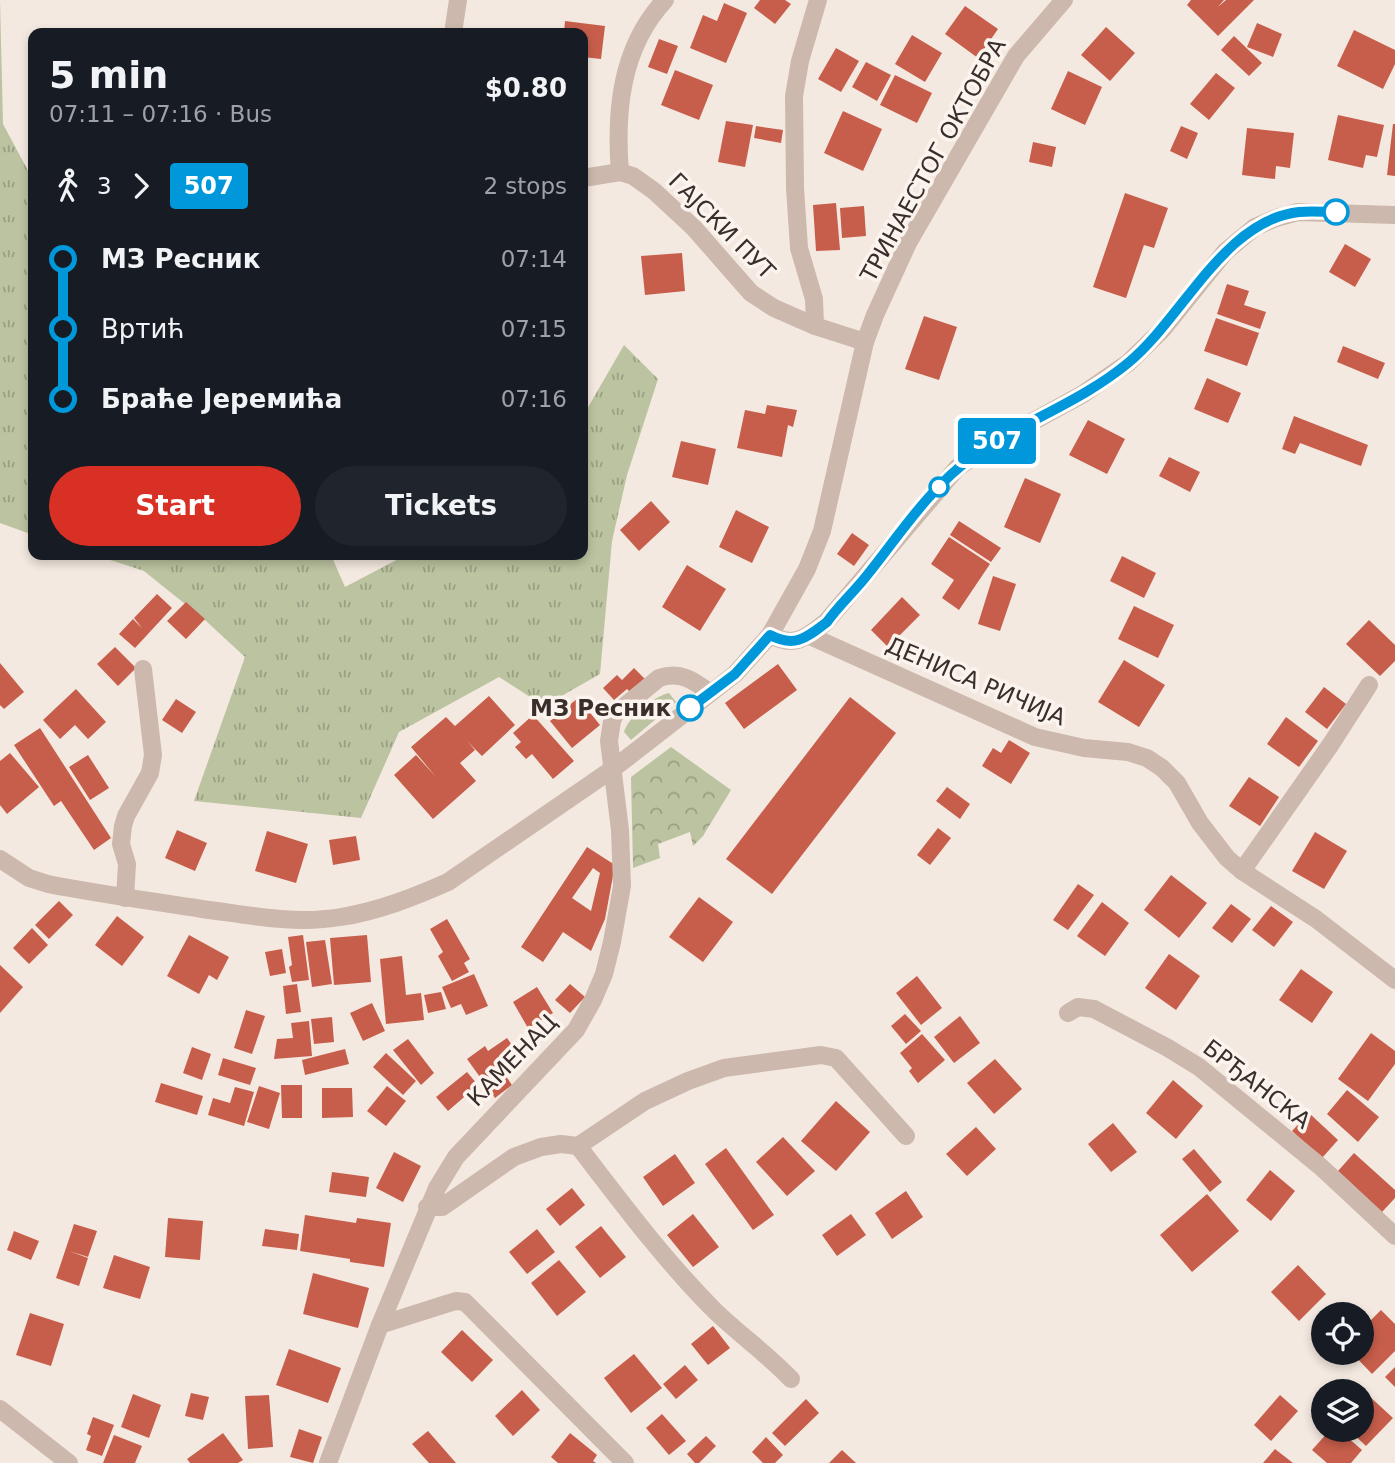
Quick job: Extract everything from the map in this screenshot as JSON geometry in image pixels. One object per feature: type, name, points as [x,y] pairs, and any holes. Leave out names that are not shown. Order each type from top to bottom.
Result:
[{"type":"street","points":[[454,28],[458,0]]},
{"type":"street","points":[[588,177],[620,172],[617,134],[622,86],[636,43],[665,0]]},
{"type":"street","points":[[815,326],[814,299],[799,248],[794,96],[800,61],[818,0]]},
{"type":"street","name":"ТРИНАЕСТОГ ОКТОБРА","points":[[0,859],[29,878],[48,884],[276,920],[338,918],[366,912],[425,893],[448,882],[614,768],[735,674],[770,635],[807,569],[822,531],[865,342],[908,243],[1016,56],[1064,0]]},
{"type":"street","name":"ГАЈСКИ ПУТ","points":[[620,172],[633,176],[654,191],[694,228],[751,293],[774,308],[815,326],[865,342]]},
{"type":"street","points":[[770,635],[782,641],[796,642],[810,636],[827,622],[957,468],[990,444],[1083,394],[1128,363],[1162,330],[1225,252],[1255,227],[1298,212],[1395,215]]},
{"type":"street","name":"ДЕНИСА РИЧИЈА","points":[[810,636],[1035,737],[1084,748],[1128,752],[1147,758],[1177,783],[1200,823],[1227,858],[1242,871],[1316,919],[1395,980]]},
{"type":"street","points":[[125,898],[127,864],[121,844],[122,826],[150,773],[153,755],[143,669]]},
{"type":"street","name":"КАМЕНАЦ","points":[[328,1463],[427,1208],[456,1157],[576,1030],[597,991],[612,942],[622,886],[623,867],[609,741],[615,714],[659,678],[680,675],[695,681],[709,692]]},
{"type":"street","points":[[1242,871],[1369,685]]},
{"type":"street","name":"БРЂАНСКА","points":[[1068,1013],[1078,1007],[1094,1009],[1199,1067],[1321,1167],[1395,1237]]},
{"type":"street","points":[[427,1208],[442,1207],[514,1157],[541,1147],[561,1144],[578,1146],[645,1101],[724,1068],[821,1055],[836,1058],[906,1136]]},
{"type":"street","points":[[578,1146],[622,1205],[678,1270],[716,1311],[771,1358],[791,1379]]},
{"type":"street","points":[[380,1325],[456,1301],[465,1302],[625,1463]]},
{"type":"street","points":[[0,1409],[60,1461]]},
{"type":"green space","points":[[0,0],[3,124],[28,171],[28,533],[0,523]]},
{"type":"green space","points":[[624,345],[658,379],[627,475],[612,541],[600,674],[544,706],[499,677],[399,732],[361,818],[194,801],[245,657],[205,620],[144,571],[110,560],[333,560],[345,587],[396,560],[588,560],[588,407]]},
{"type":"green space","points":[[669,693],[676,702],[631,740],[624,732],[626,726],[649,703]]},
{"type":"green space","points":[[671,747],[731,790],[703,836],[693,846],[690,832],[658,844],[660,858],[633,868],[631,777]]},
{"type":"building","points":[[760,0],[785,0],[791,4],[775,24],[754,8]]},
{"type":"building","points":[[1191,0],[1224,0],[1218,7],[1226,0],[1254,0],[1218,36],[1187,5]]},
{"type":"building","points":[[724,3],[747,13],[726,63],[690,48],[703,15],[717,21]]},
{"type":"building","points":[[965,6],[998,29],[978,58],[945,34]]},
{"type":"building","points":[[565,21],[605,26],[601,59],[588,58],[588,28],[564,28]]},
{"type":"building","points":[[1257,23],[1282,34],[1273,57],[1247,47]]},
{"type":"building","points":[[1106,27],[1135,53],[1110,81],[1081,55]]},
{"type":"building","points":[[1354,30],[1395,50],[1395,64],[1383,89],[1337,66]]},
{"type":"building","points":[[912,35],[942,53],[925,82],[895,64]]},
{"type":"building","points":[[1234,36],[1262,63],[1249,76],[1221,50]]},
{"type":"building","points":[[659,39],[678,46],[667,74],[648,67]]},
{"type":"building","points":[[836,48],[859,61],[841,92],[818,79]]},
{"type":"building","points":[[866,62],[891,75],[877,101],[852,87]]},
{"type":"building","points":[[675,70],[713,85],[699,120],[661,105]]},
{"type":"building","points":[[1068,71],[1102,87],[1085,125],[1051,109]]},
{"type":"building","points":[[1216,73],[1235,88],[1209,120],[1190,104]]},
{"type":"building","points":[[895,75],[932,93],[917,123],[880,105]]},
{"type":"building","points":[[843,111],[882,129],[863,171],[824,153]]},
{"type":"building","points":[[1338,115],[1384,125],[1377,157],[1366,155],[1363,168],[1328,160]]},
{"type":"building","points":[[726,121],[753,125],[745,167],[718,162]]},
{"type":"building","points":[[1395,124],[1395,176],[1387,175]]},
{"type":"building","points":[[756,126],[783,130],[781,143],[754,138]]},
{"type":"building","points":[[1181,126],[1198,133],[1187,159],[1170,151]]},
{"type":"building","points":[[1247,128],[1294,133],[1290,168],[1276,166],[1275,179],[1242,175]]},
{"type":"building","points":[[1033,142],[1056,147],[1052,167],[1029,162]]},
{"type":"building","points":[[1125,193],[1168,208],[1154,248],[1144,245],[1126,298],[1093,287]]},
{"type":"building","points":[[836,203],[840,250],[816,251],[813,205]]},
{"type":"building","points":[[864,206],[866,236],[842,238],[840,208]]},
{"type":"building","points":[[1345,244],[1371,259],[1355,287],[1329,272]]},
{"type":"building","points":[[682,253],[685,291],[645,295],[641,256]]},
{"type":"building","points":[[1227,284],[1249,291],[1244,305],[1266,312],[1260,329],[1217,314]]},
{"type":"building","points":[[924,316],[957,327],[939,380],[905,369]]},
{"type":"building","points":[[1216,318],[1259,333],[1247,366],[1204,351]]},
{"type":"building","points":[[1343,346],[1385,363],[1378,379],[1337,362]]},
{"type":"building","points":[[1207,378],[1241,393],[1228,423],[1194,409]]},
{"type":"building","points":[[767,405],[797,410],[793,427],[788,425],[782,457],[737,448],[745,410],[765,414]]},
{"type":"building","points":[[1294,416],[1368,445],[1361,466],[1300,443],[1295,454],[1282,449]]},
{"type":"building","points":[[1088,420],[1125,439],[1107,474],[1069,455]]},
{"type":"building","points":[[681,441],[716,449],[708,485],[672,477]]},
{"type":"building","points":[[1169,457],[1200,472],[1190,492],[1159,476]]},
{"type":"building","points":[[1025,478],[1061,494],[1040,543],[1004,527]]},
{"type":"building","points":[[651,501],[670,522],[639,551],[620,530]]},
{"type":"building","points":[[736,510],[769,527],[752,563],[719,547]]},
{"type":"building","points":[[959,521],[1001,548],[991,562],[950,535]]},
{"type":"building","points":[[852,533],[869,545],[854,566],[837,554]]},
{"type":"building","points":[[949,537],[990,564],[959,610],[942,598],[954,580],[931,564]]},
{"type":"building","points":[[1122,556],[1156,573],[1144,598],[1110,581]]},
{"type":"building","points":[[687,565],[726,589],[700,631],[662,607]]},
{"type":"building","points":[[993,576],[1016,584],[1000,631],[978,624]]},
{"type":"building","points":[[157,594],[172,608],[135,648],[119,634],[133,619],[142,628],[134,618]]},
{"type":"building","points":[[902,597],[920,615],[888,647],[871,630]]},
{"type":"building","points":[[186,602],[205,619],[186,639],[167,621]]},
{"type":"building","points":[[1134,606],[1174,625],[1158,658],[1118,639]]},
{"type":"building","points":[[1369,620],[1395,645],[1395,661],[1380,676],[1346,644]]},
{"type":"building","points":[[115,647],[136,668],[118,686],[97,664]]},
{"type":"building","points":[[1124,660],[1165,685],[1139,727],[1098,702]]},
{"type":"building","points":[[0,663],[24,692],[4,709],[0,705]]},
{"type":"building","points":[[778,664],[797,690],[744,729],[725,703]]},
{"type":"building","points":[[634,668],[646,680],[632,694],[627,689],[614,700],[603,688],[617,675],[622,680]]},
{"type":"building","points":[[1324,687],[1346,704],[1327,729],[1305,712]]},
{"type":"building","points":[[76,689],[106,722],[88,739],[75,725],[60,739],[43,720]]},
{"type":"building","points":[[489,696],[515,725],[482,756],[467,741],[475,750],[460,763],[476,781],[433,819],[394,775],[416,755],[436,777],[411,747],[446,717],[455,726]]},
{"type":"building","points":[[850,697],[896,733],[772,894],[726,859]]},
{"type":"building","points":[[578,698],[600,725],[572,748],[550,721]]},
{"type":"building","points":[[176,699],[196,712],[182,733],[162,720]]},
{"type":"building","points":[[533,715],[574,761],[553,779],[532,754],[526,759],[515,747],[521,742],[513,733]]},
{"type":"building","points":[[1286,717],[1318,741],[1299,767],[1267,744]]},
{"type":"building","points":[[40,728],[111,838],[94,850],[61,801],[54,806],[14,745]]},
{"type":"building","points":[[1009,740],[1030,753],[1011,784],[982,766],[993,748],[1001,753]]},
{"type":"building","points":[[10,753],[39,787],[7,814],[0,805],[0,761]]},
{"type":"building","points":[[88,755],[109,788],[90,800],[69,767]]},
{"type":"building","points":[[1249,777],[1279,797],[1260,826],[1229,806]]},
{"type":"building","points":[[947,787],[970,804],[960,819],[936,801]]},
{"type":"building","points":[[938,828],[951,838],[930,865],[917,855]]},
{"type":"building","points":[[177,830],[207,843],[195,871],[165,858]]},
{"type":"building","points":[[267,831],[308,844],[296,883],[255,871]]},
{"type":"building","points":[[1315,832],[1347,851],[1324,889],[1292,871]]},
{"type":"building","points":[[356,836],[360,860],[333,865],[329,840]]},
{"type":"building","points":[[587,847],[615,865],[605,919],[591,951],[563,932],[543,962],[521,947]],"holes":[[[593,868],[600,873],[591,911],[572,898]]]},
{"type":"building","points":[[1171,875],[1207,903],[1179,938],[1144,910]]},
{"type":"building","points":[[1078,884],[1094,895],[1068,930],[1053,920]]},
{"type":"building","points":[[699,897],[733,922],[703,962],[669,937]]},
{"type":"building","points":[[59,901],[73,915],[49,939],[35,925]]},
{"type":"building","points":[[1102,902],[1129,923],[1105,956],[1077,936]]},
{"type":"building","points":[[1231,904],[1251,919],[1232,943],[1212,928]]},
{"type":"building","points":[[1271,906],[1293,922],[1274,947],[1252,930]]},
{"type":"building","points":[[117,916],[144,937],[122,966],[95,945]]},
{"type":"building","points":[[447,919],[470,959],[464,963],[469,972],[452,981],[438,956],[443,952],[430,929]]},
{"type":"building","points":[[32,928],[48,945],[29,964],[13,948]]},
{"type":"building","points":[[189,935],[229,957],[217,980],[209,975],[199,994],[167,976]]},
{"type":"building","points":[[303,935],[309,980],[292,982],[288,937]]},
{"type":"building","points":[[367,935],[371,982],[334,985],[330,938]]},
{"type":"building","points":[[325,940],[332,984],[312,987],[306,942]]},
{"type":"building","points":[[282,949],[286,973],[270,976],[265,952]]},
{"type":"building","points":[[1169,954],[1200,976],[1176,1010],[1145,988]]},
{"type":"building","points":[[402,956],[406,995],[421,993],[424,1020],[386,1024],[380,959]]},
{"type":"building","points":[[0,965],[23,987],[0,1013]]},
{"type":"building","points":[[1301,969],[1333,992],[1312,1023],[1279,1000]]},
{"type":"building","points":[[474,974],[488,1006],[466,1015],[461,1004],[451,1008],[442,987]]},
{"type":"building","points":[[917,976],[942,1008],[921,1025],[896,993]]},
{"type":"building","points":[[297,984],[301,1012],[286,1014],[283,986]]},
{"type":"building","points":[[570,984],[585,997],[570,1013],[555,1000]]},
{"type":"building","points":[[537,987],[553,1013],[528,1028],[513,1002]]},
{"type":"building","points":[[441,992],[446,1009],[428,1013],[424,995]]},
{"type":"building","points":[[372,1003],[385,1031],[363,1041],[350,1013]]},
{"type":"building","points":[[246,1010],[265,1016],[252,1054],[234,1048]]},
{"type":"building","points":[[905,1014],[921,1031],[906,1044],[891,1026]]},
{"type":"building","points":[[960,1016],[980,1043],[954,1063],[934,1037]]},
{"type":"building","points":[[332,1017],[334,1042],[314,1044],[311,1019]]},
{"type":"building","points":[[309,1021],[312,1056],[274,1059],[277,1039],[293,1038],[291,1023]]},
{"type":"building","points":[[1371,1033],[1395,1051],[1395,1064],[1368,1101],[1338,1079]]},
{"type":"building","points":[[922,1034],[945,1060],[918,1083],[909,1071],[912,1068],[900,1053]]},
{"type":"building","points":[[507,1038],[522,1059],[503,1072],[512,1085],[495,1098],[467,1059],[485,1046],[488,1051]]},
{"type":"building","points":[[408,1039],[434,1073],[421,1085],[393,1050]]},
{"type":"building","points":[[192,1047],[211,1054],[202,1080],[183,1073]]},
{"type":"building","points":[[345,1049],[349,1064],[305,1075],[302,1060]]},
{"type":"building","points":[[386,1053],[416,1081],[403,1095],[373,1067]]},
{"type":"building","points":[[223,1058],[256,1068],[250,1085],[218,1075]]},
{"type":"building","points":[[995,1059],[1022,1089],[994,1114],[967,1083]]},
{"type":"building","points":[[467,1072],[478,1085],[448,1111],[436,1097]]},
{"type":"building","points":[[1173,1080],[1203,1106],[1176,1139],[1146,1113]]},
{"type":"building","points":[[161,1083],[203,1096],[197,1115],[155,1102]]},
{"type":"building","points":[[281,1085],[302,1085],[302,1118],[282,1118]]},
{"type":"building","points":[[259,1086],[280,1093],[269,1129],[247,1122]]},
{"type":"building","points":[[387,1086],[406,1101],[386,1126],[367,1111]]},
{"type":"building","points":[[235,1087],[254,1092],[244,1126],[208,1115],[213,1098],[230,1103]]},
{"type":"building","points":[[322,1088],[352,1088],[353,1117],[322,1118]]},
{"type":"building","points":[[1347,1090],[1379,1117],[1358,1142],[1327,1114]]},
{"type":"building","points":[[836,1101],[870,1132],[836,1171],[801,1141]]},
{"type":"building","points":[[1309,1113],[1338,1140],[1322,1158],[1292,1131]]},
{"type":"building","points":[[1113,1123],[1137,1152],[1111,1172],[1088,1144]]},
{"type":"building","points":[[976,1127],[996,1149],[967,1176],[946,1154]]},
{"type":"building","points":[[783,1137],[815,1171],[787,1196],[756,1162]]},
{"type":"building","points":[[726,1148],[774,1215],[753,1230],[705,1164]]},
{"type":"building","points":[[1194,1149],[1222,1182],[1210,1192],[1182,1159]]},
{"type":"building","points":[[394,1152],[421,1166],[403,1202],[376,1188]]},
{"type":"building","points":[[1354,1153],[1395,1190],[1395,1198],[1382,1212],[1338,1171]]},
{"type":"building","points":[[675,1154],[695,1183],[663,1206],[643,1177]]},
{"type":"building","points":[[1270,1170],[1295,1191],[1271,1221],[1246,1200]]},
{"type":"building","points":[[332,1172],[369,1177],[366,1197],[329,1192]]},
{"type":"building","points":[[572,1188],[585,1205],[560,1226],[546,1209]]},
{"type":"building","points":[[906,1191],[923,1217],[892,1239],[875,1213]]},
{"type":"building","points":[[1207,1194],[1239,1231],[1192,1272],[1160,1235]]},
{"type":"building","points":[[693,1214],[719,1247],[693,1267],[667,1235]]},
{"type":"building","points":[[851,1214],[866,1235],[837,1256],[822,1235]]},
{"type":"building","points":[[305,1215],[356,1223],[357,1218],[391,1223],[384,1267],[300,1251]]},
{"type":"building","points":[[168,1218],[203,1221],[200,1260],[165,1257]]},
{"type":"building","points":[[74,1224],[97,1231],[88,1257],[69,1251],[88,1258],[79,1286],[56,1278]]},
{"type":"building","points":[[601,1226],[626,1257],[600,1278],[575,1247]]},
{"type":"building","points":[[265,1229],[299,1234],[297,1250],[262,1246]]},
{"type":"building","points":[[537,1229],[555,1252],[527,1274],[509,1252]]},
{"type":"building","points":[[14,1231],[39,1241],[31,1260],[7,1250]]},
{"type":"building","points":[[114,1255],[150,1267],[140,1299],[103,1288]]},
{"type":"building","points":[[559,1260],[586,1292],[557,1316],[531,1283]]},
{"type":"building","points":[[1298,1265],[1326,1294],[1318,1302],[1311,1302],[1311,1309],[1299,1321],[1271,1292]]},
{"type":"building","points":[[313,1273],[369,1288],[358,1328],[303,1314]]},
{"type":"building","points":[[1381,1310],[1395,1324],[1395,1351],[1372,1374],[1363,1365],[1374,1365],[1374,1317]]},
{"type":"building","points":[[30,1313],[64,1324],[51,1366],[16,1355]]},
{"type":"building","points":[[713,1326],[730,1348],[708,1365],[691,1344]]},
{"type":"building","points":[[462,1330],[493,1360],[472,1382],[441,1352]]},
{"type":"building","points":[[289,1349],[341,1368],[328,1403],[276,1385]]},
{"type":"building","points":[[634,1354],[662,1388],[631,1413],[604,1378]]},
{"type":"building","points":[[685,1365],[698,1380],[676,1399],[663,1384]]},
{"type":"building","points":[[1395,1367],[1395,1387],[1385,1377]]},
{"type":"building","points":[[522,1390],[540,1410],[513,1436],[495,1416]]},
{"type":"building","points":[[191,1393],[209,1397],[203,1420],[185,1416]]},
{"type":"building","points":[[133,1394],[161,1405],[149,1438],[121,1427]]},
{"type":"building","points":[[269,1395],[273,1447],[248,1449],[245,1396]]},
{"type":"building","points":[[1280,1395],[1298,1411],[1271,1441],[1254,1425]]},
{"type":"building","points":[[806,1399],[819,1413],[785,1446],[772,1433]]},
{"type":"building","points":[[1374,1400],[1393,1418],[1374,1438]]},
{"type":"building","points":[[662,1414],[686,1441],[669,1455],[646,1428]]},
{"type":"building","points":[[93,1417],[114,1425],[102,1456],[86,1450],[91,1436],[87,1434]]},
{"type":"building","points":[[299,1429],[322,1437],[313,1463],[290,1457]]},
{"type":"building","points":[[428,1431],[456,1463],[429,1463],[412,1444]]},
{"type":"building","points":[[223,1433],[243,1460],[238,1463],[190,1463],[187,1459]]},
{"type":"building","points":[[570,1433],[597,1455],[593,1461],[596,1463],[558,1463],[551,1457]]},
{"type":"building","points":[[114,1435],[142,1446],[135,1463],[103,1463]]},
{"type":"building","points":[[706,1436],[716,1446],[699,1463],[695,1463],[687,1454]]},
{"type":"building","points":[[766,1437],[783,1455],[775,1463],[763,1463],[752,1452]]},
{"type":"building","points":[[1319,1442],[1353,1442],[1362,1450],[1351,1463],[1327,1463],[1312,1450]]},
{"type":"building","points":[[1275,1449],[1293,1463],[1263,1463]]},
{"type":"building","points":[[842,1450],[856,1463],[829,1463]]},
{"type":"bus line","name":"507","points":[[690,708],[735,674],[770,635],[782,641],[796,642],[810,636],[827,622],[957,468],[990,444],[1083,394],[1128,363],[1162,330],[1225,252],[1255,227],[1298,212],[1336,212]]},
{"type":"place","name":"МЗ Ресник","points":[[690,708]]}]
